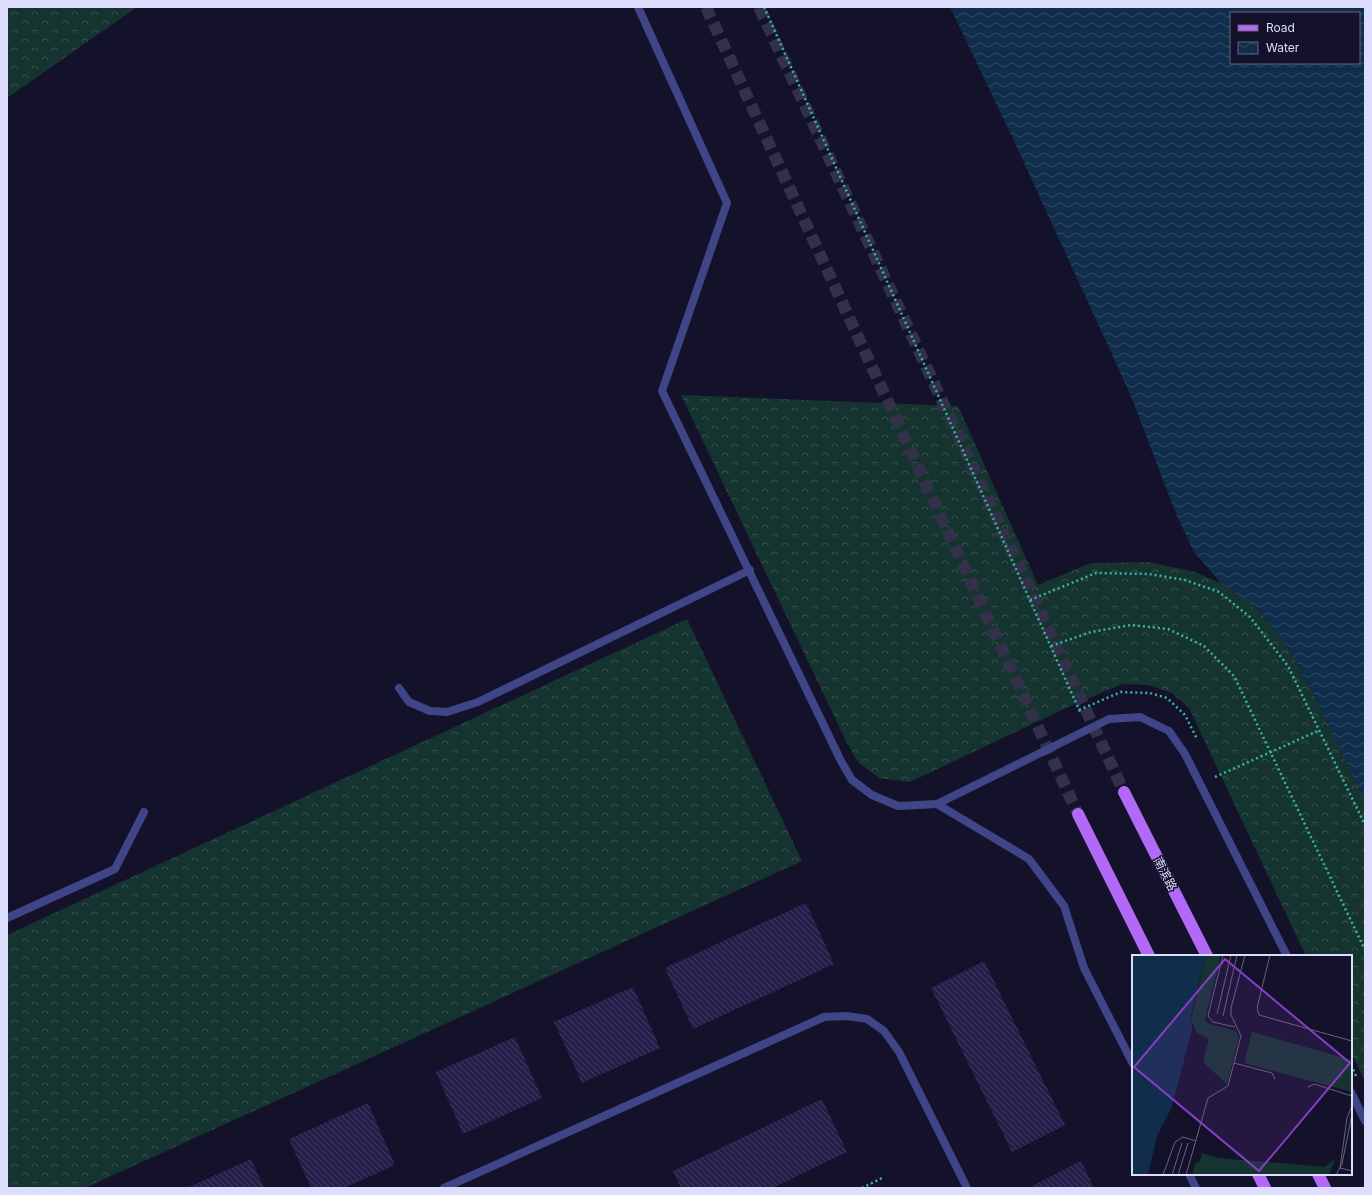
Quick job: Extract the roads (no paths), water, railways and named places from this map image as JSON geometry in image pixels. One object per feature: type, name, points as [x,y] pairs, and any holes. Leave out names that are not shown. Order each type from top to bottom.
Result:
[{"type":"main road","name":"南滨路","points":[[1124,792],[1206,955]]},
{"type":"main road","points":[[1078,814],[1148,955]]},
{"type":"main road","points":[[1258,1175],[1265,1188]]},
{"type":"main road","points":[[1318,1175],[1325,1188]]},
{"type":"street","points":[[638,7],[727,203],[662,391],[750,570],[841,761],[852,780],[872,795],[898,806],[937,804],[1109,719],[1140,717],[1169,731],[1185,754],[1286,955]]},
{"type":"street","points":[[399,688],[409,702],[430,711],[447,712],[478,702],[750,570]]},
{"type":"street","points":[[937,804],[1029,859],[1064,906],[1084,968],[1132,1062]]},
{"type":"street","points":[[7,918],[115,869],[144,812]]},
{"type":"street","points":[[444,1188],[824,1017],[847,1016],[867,1019],[884,1031],[899,1052],[967,1188]]},
{"type":"street","points":[[1352,1094],[1365,1121]]},
{"type":"street","points":[[1189,1175],[1196,1188]]},
{"type":"water","points":[[950,7],[1365,7],[1365,801],[1316,699],[1288,647],[1259,611],[1221,583],[1194,552],[1176,514],[1131,396],[1015,143]]},
{"type":"tunnel","points":[[706,7],[1078,814]]},
{"type":"tunnel","points":[[759,7],[1124,792]]}]
